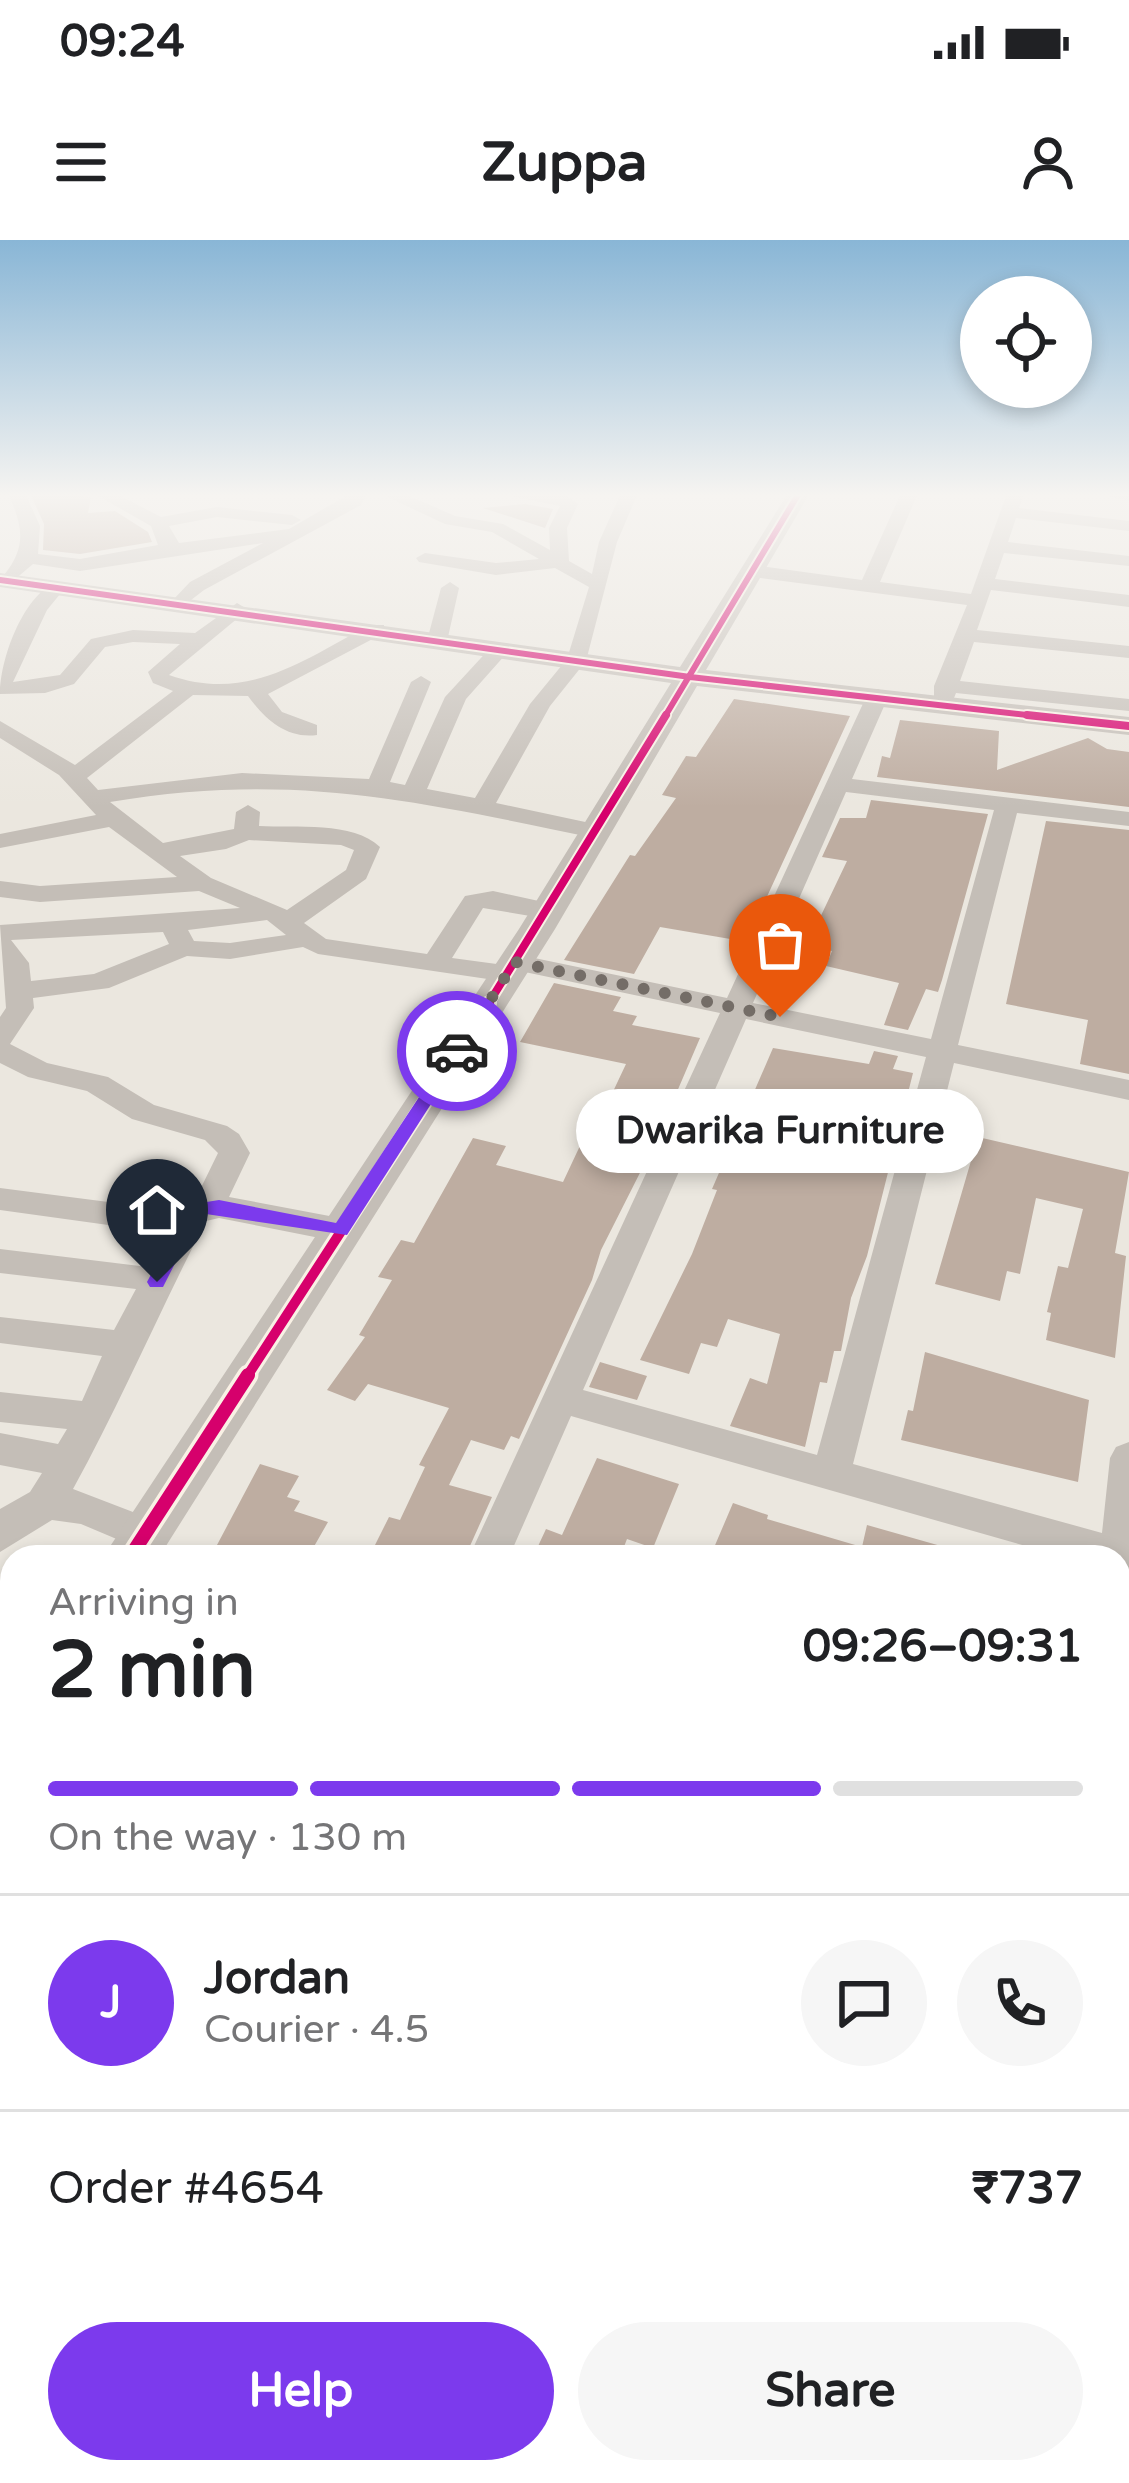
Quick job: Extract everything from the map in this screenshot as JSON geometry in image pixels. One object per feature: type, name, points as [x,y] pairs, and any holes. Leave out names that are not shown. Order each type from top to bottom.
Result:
[{"type":"street","points":[[45,598],[36,605],[25,647],[0,686],[34,688],[67,678],[77,673],[90,649],[110,640],[196,639]]},
{"type":"street","points":[[131,598],[576,659]]},
{"type":"street","points":[[200,598],[234,611]]},
{"type":"street","points":[[438,637],[448,598]]},
{"type":"street","points":[[480,809],[541,704],[576,659],[594,598]]},
{"type":"street","points":[[0,1535],[14,1518],[45,1502],[68,1502],[137,1545],[698,676],[739,598]]},
{"type":"street","points":[[943,695],[977,598]]},
{"type":"street","points":[[1079,598],[1129,601]]},
{"type":"street","points":[[234,611],[158,672],[160,679],[188,689],[255,691],[293,676],[374,630],[698,676],[878,695],[1129,705]]},
{"type":"street","points":[[963,635],[1129,652]]},
{"type":"street","points":[[412,796],[456,697],[500,650]]},
{"type":"street","points":[[376,789],[421,682]]},
{"type":"street","points":[[82,788],[188,689]]},
{"type":"street","points":[[255,691],[274,717],[309,730]]},
{"type":"street","points":[[494,1545],[878,695]]},
{"type":"street","points":[[943,695],[1129,725]]},
{"type":"street","points":[[0,728],[82,788],[153,852],[202,883],[344,952],[512,968],[739,1009],[1129,1090]]},
{"type":"street","points":[[20,991],[99,982],[179,936],[248,951],[357,874],[368,856],[362,842],[327,810],[251,781],[82,788]]},
{"type":"street","points":[[246,832],[251,781]]},
{"type":"street","points":[[838,784],[1129,820]]},
{"type":"street","points":[[153,852],[226,842],[376,789],[595,832]]},
{"type":"street","points":[[831,1474],[1007,805]]},
{"type":"street","points":[[0,841],[113,819]]},
{"type":"street","points":[[2,891],[40,894],[202,883]]},
{"type":"street","points":[[434,964],[474,901],[493,899],[548,911]]},
{"type":"street","points":[[0,933],[179,936],[288,924]]},
{"type":"street","points":[[0,944],[15,963],[20,991],[20,1008],[0,1038]]},
{"type":"street","points":[[0,1090],[11,1058],[97,1084],[143,1112],[216,1133],[234,1153],[157,1282],[94,1417],[45,1502]]},
{"type":"street","points":[[0,1199],[340,1230]]},
{"type":"street","points":[[0,1261],[54,1271],[104,1269],[157,1282]]},
{"type":"street","points":[[0,1330],[124,1345]]},
{"type":"street","points":[[561,1399],[1085,1545]]},
{"type":"street","points":[[0,1408],[94,1417]]},
{"type":"street","points":[[0,1449],[69,1462]]},
{"type":"street","points":[[1125,1545],[1129,1458]]},
{"type":"building","points":[[734,699],[850,716],[753,927],[742,941],[660,927],[634,974],[564,960],[630,855],[635,856],[676,798],[662,795],[686,756],[696,757]]},
{"type":"building","points":[[900,720],[999,731],[997,770],[1088,738],[1107,749],[1129,752],[1129,807],[877,777],[882,756],[890,758]]},
{"type":"building","points":[[871,800],[988,814],[938,992],[926,989],[908,1030],[884,1025],[899,983],[826,966],[832,951],[813,947],[822,927],[816,926],[847,861],[822,857],[840,818],[866,818]]},
{"type":"building","points":[[1046,821],[1129,830],[1129,1074],[1080,1064],[1088,1020],[1006,1004]]},
{"type":"building","points":[[554,983],[621,997],[613,1011],[637,1016],[632,1025],[700,1038],[673,1101],[666,1100],[647,1146],[653,1147],[601,1250],[592,1280],[519,1439],[511,1436],[504,1450],[471,1440],[449,1485],[492,1497],[470,1545],[375,1545],[389,1517],[400,1520],[425,1467],[419,1465],[449,1408],[368,1384],[355,1401],[327,1390],[365,1337],[359,1335],[392,1280],[378,1277],[401,1240],[414,1243],[473,1138],[506,1146],[496,1165],[563,1182],[586,1133],[593,1134],[626,1064],[520,1042]]},
{"type":"building","points":[[773,1048],[869,1064],[874,1051],[898,1056],[893,1069],[913,1073],[867,1256],[851,1298],[841,1351],[834,1351],[827,1383],[820,1382],[805,1447],[730,1426],[750,1378],[767,1384],[780,1334],[728,1319],[717,1347],[701,1343],[689,1374],[640,1360],[692,1254],[717,1190],[712,1189]]},
{"type":"building","points":[[978,1137],[1129,1172],[1115,1253],[1126,1256],[1115,1358],[1046,1340],[1058,1266],[1068,1268],[1083,1209],[1036,1198],[1020,1274],[1007,1271],[1000,1301],[935,1284]]},
{"type":"building","points":[[925,1352],[1089,1400],[1078,1482],[901,1440],[908,1410],[913,1411]]},
{"type":"building","points":[[600,1362],[647,1376],[637,1400],[589,1387]]},
{"type":"building","points":[[597,1458],[679,1484],[654,1545],[627,1539],[625,1545],[539,1545],[546,1529],[562,1535]]},
{"type":"building","points":[[260,1464],[299,1476],[287,1497],[300,1501],[294,1511],[328,1522],[315,1545],[217,1545]]},
{"type":"building","points":[[733,1503],[768,1515],[767,1519],[855,1545],[715,1545]]},
{"type":"building","points":[[867,1525],[937,1545],[862,1545]]},
{"type":"cycle path","points":[[126,598],[690,677],[1129,726]]},
{"type":"cycle path","points":[[138,1545],[537,929],[736,598]]},
{"type":"way so far","points":[[457,1051],[515,962],[780,1017]]},
{"type":"place","name":"Dwarika Furniture","points":[[780,1017]]},
{"type":"route","points":[[157,1282],[186,1224],[201,1208],[219,1207],[340,1230],[457,1051]]}]
